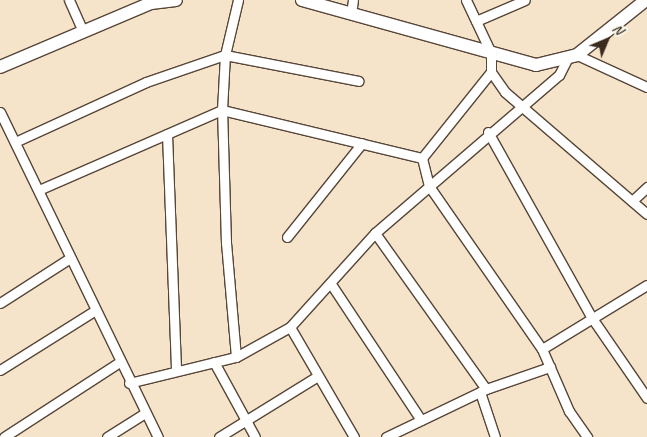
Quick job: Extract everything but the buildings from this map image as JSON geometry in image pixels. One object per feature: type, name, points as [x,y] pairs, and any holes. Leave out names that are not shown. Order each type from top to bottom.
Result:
[{"type":"main road","points":[[0,67],[151,3],[176,0]]},
{"type":"main road","points":[[302,0],[536,65],[571,58],[646,0]]},
{"type":"street","points":[[69,0],[83,32]]},
{"type":"street","points":[[236,357],[226,243],[222,110],[225,55],[238,0]]},
{"type":"street","points":[[351,14],[353,0]]},
{"type":"street","points":[[422,158],[490,72],[491,53],[466,0]]},
{"type":"street","points":[[476,20],[525,0]]},
{"type":"street","points":[[15,142],[146,82],[225,55],[359,81]]},
{"type":"street","points":[[129,383],[236,357],[290,327],[331,284],[375,233],[488,132],[559,74],[571,58],[646,85]]},
{"type":"street","points":[[490,72],[520,105],[647,214]]},
{"type":"street","points":[[41,189],[222,110],[422,158]]},
{"type":"street","points":[[0,112],[41,189],[118,364],[158,437]]},
{"type":"street","points":[[488,132],[592,318],[647,398]]},
{"type":"street","points":[[167,134],[176,371]]},
{"type":"street","points":[[287,237],[362,143]]},
{"type":"street","points":[[422,158],[429,186],[542,349],[569,411],[588,437]]},
{"type":"street","points":[[632,201],[647,186]]},
{"type":"street","points":[[375,233],[483,391],[495,437]]},
{"type":"street","points":[[0,303],[70,258]]},
{"type":"street","points":[[331,284],[421,420]]},
{"type":"street","points":[[542,349],[647,286]]},
{"type":"street","points":[[0,370],[94,310]]},
{"type":"street","points":[[290,327],[316,377],[354,437]]},
{"type":"street","points":[[214,362],[255,437]]},
{"type":"street","points":[[4,437],[118,364]]},
{"type":"street","points":[[386,437],[483,391],[550,367]]},
{"type":"street","points":[[219,437],[316,377]]},
{"type":"street","points":[[106,437],[144,412]]}]
